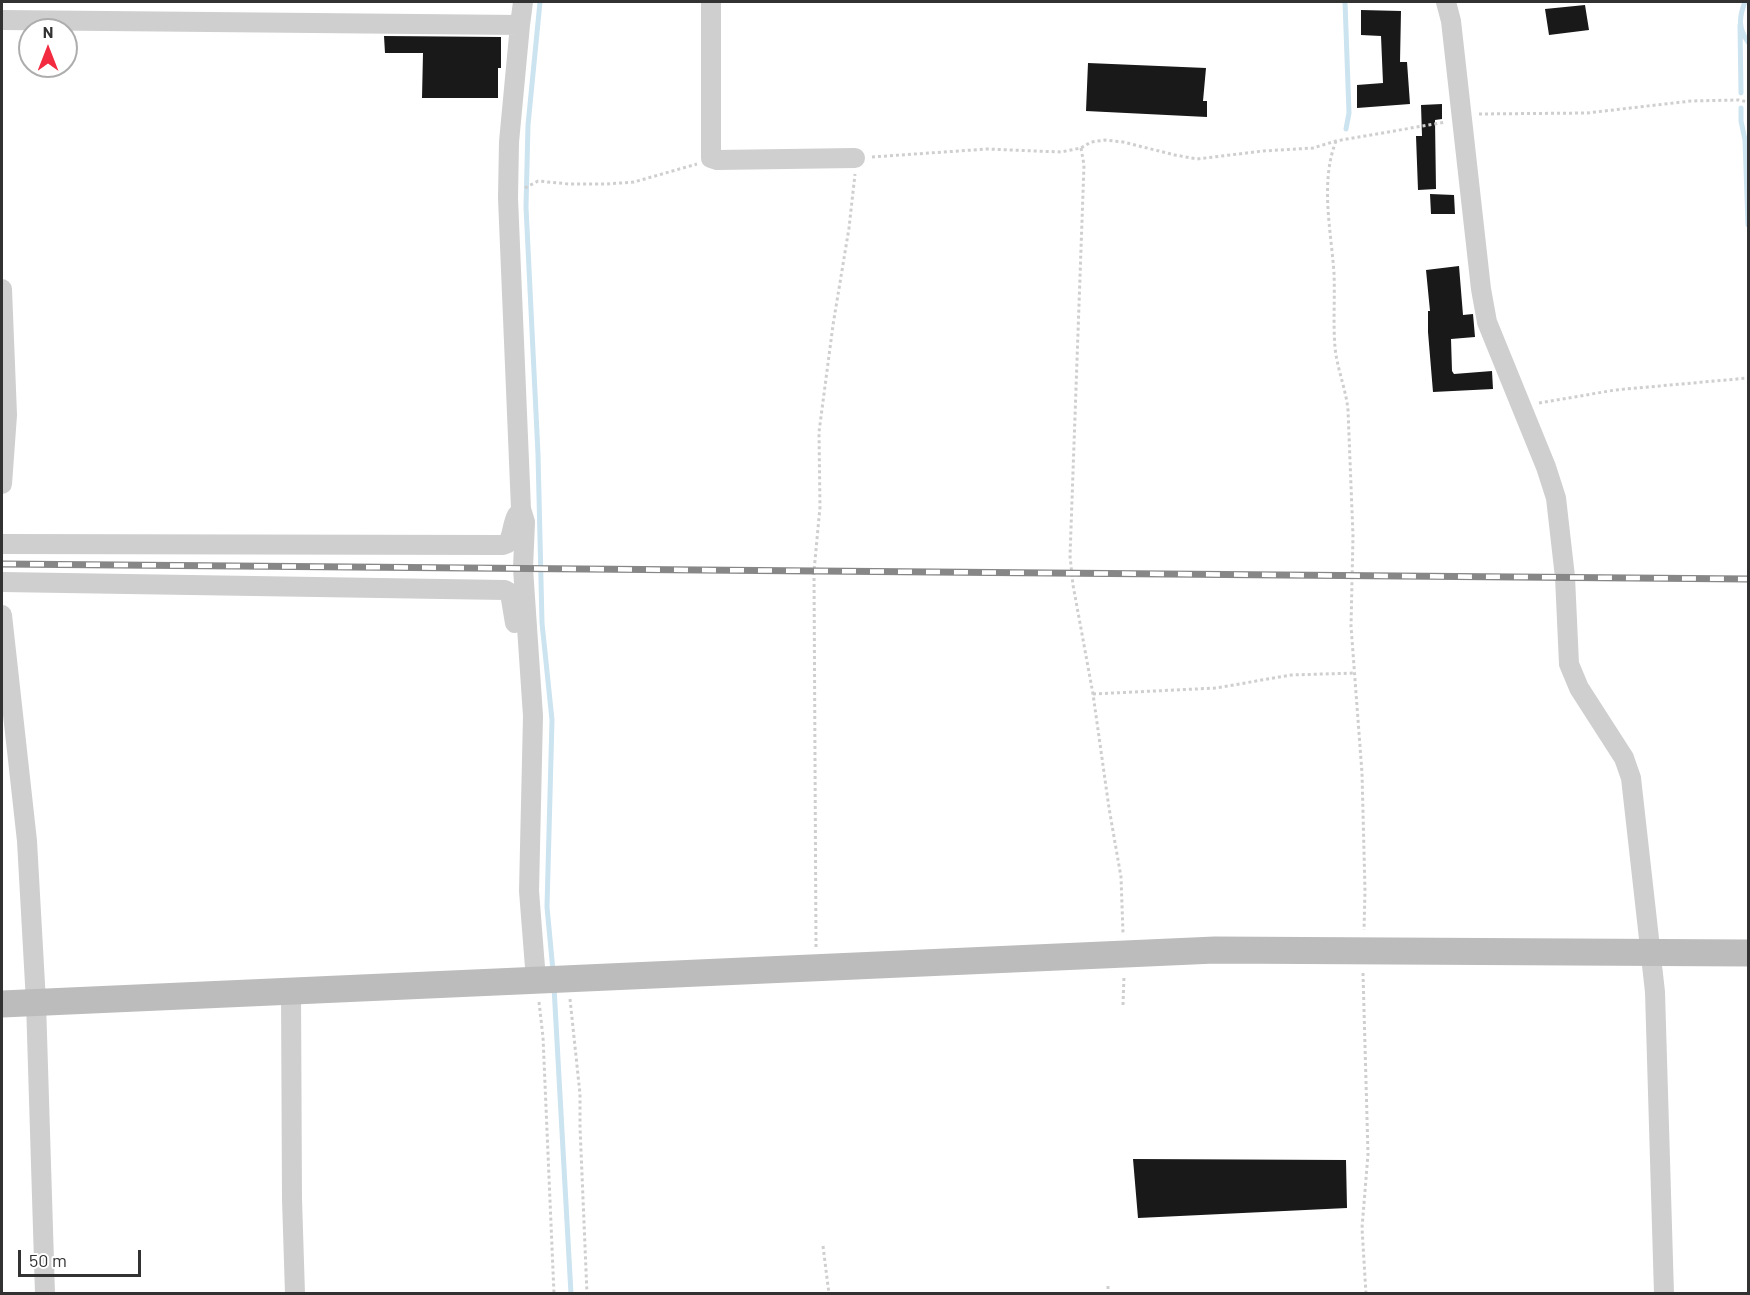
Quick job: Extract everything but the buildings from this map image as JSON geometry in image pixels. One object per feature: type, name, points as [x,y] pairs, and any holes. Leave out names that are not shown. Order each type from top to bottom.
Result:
[{"type":"street","points":[[522,2],[509,142],[508,198],[521,508],[525,522],[523,568],[532,716],[529,891],[552,979]]},
{"type":"street","points":[[711,2],[711,158],[717,160],[855,158]]},
{"type":"street","points":[[1446,2],[1451,21],[1481,289],[1487,322],[1546,467],[1556,498],[1565,577],[1569,664],[1579,688],[1624,758],[1631,778],[1655,992],[1665,1293]]},
{"type":"street","points":[[2,20],[520,25]]},
{"type":"street","points":[[2,289],[7,415],[2,484]]},
{"type":"street","points":[[2,544],[503,545],[508,543],[512,537],[514,521],[521,508]]},
{"type":"street","points":[[2,582],[505,590],[510,593],[518,646],[530,683]]},
{"type":"street","points":[[2,615],[27,841],[36,1002],[45,1293]]},
{"type":"street","points":[[2,1004],[1226,950],[1749,953]]},
{"type":"street","points":[[291,991],[295,1293]]},
{"type":"path","points":[[817,967],[814,571],[820,507],[819,432],[849,228],[856,169],[855,158],[987,149],[1061,152],[1105,140],[1197,159],[1313,147],[1462,117],[1587,113],[1691,101],[1739,100],[1749,102]]},
{"type":"path","points":[[1336,141],[1331,154],[1328,190],[1334,276],[1335,346],[1348,410],[1353,536],[1352,626],[1365,891],[1363,950],[1368,1154],[1362,1228],[1366,1293]]},
{"type":"path","points":[[1081,148],[1084,165],[1071,556],[1072,585],[1093,694],[1108,808],[1121,877],[1125,953],[1123,1005]]},
{"type":"path","points":[[538,181],[597,184],[634,182],[711,158]]},
{"type":"path","points":[[1520,406],[1615,390],[1749,378]]},
{"type":"path","points":[[1093,694],[1216,688],[1291,675],[1356,673]]},
{"type":"path","points":[[552,979],[543,1037],[554,1293]]},
{"type":"path","points":[[552,979],[574,1045],[580,1094],[587,1293]]},
{"type":"path","points":[[823,1246],[829,1293]]},
{"type":"path","points":[[1108,1286],[1108,1293]]},
{"type":"waterway","points":[[540,2],[528,125],[526,207],[538,454],[542,623],[552,720],[547,907],[553,971]]},
{"type":"waterway","points":[[1345,2],[1349,113],[1346,129]]},
{"type":"waterway","points":[[1745,2],[1740,22],[1742,32],[1748,42]]},
{"type":"waterway","points":[[1740,25],[1741,93]]},
{"type":"waterway","points":[[1741,108],[1745,140],[1748,225]]},
{"type":"waterway","points":[[554,987],[571,1294]]},
{"type":"railway","points":[[2,564],[1748,579]]}]
